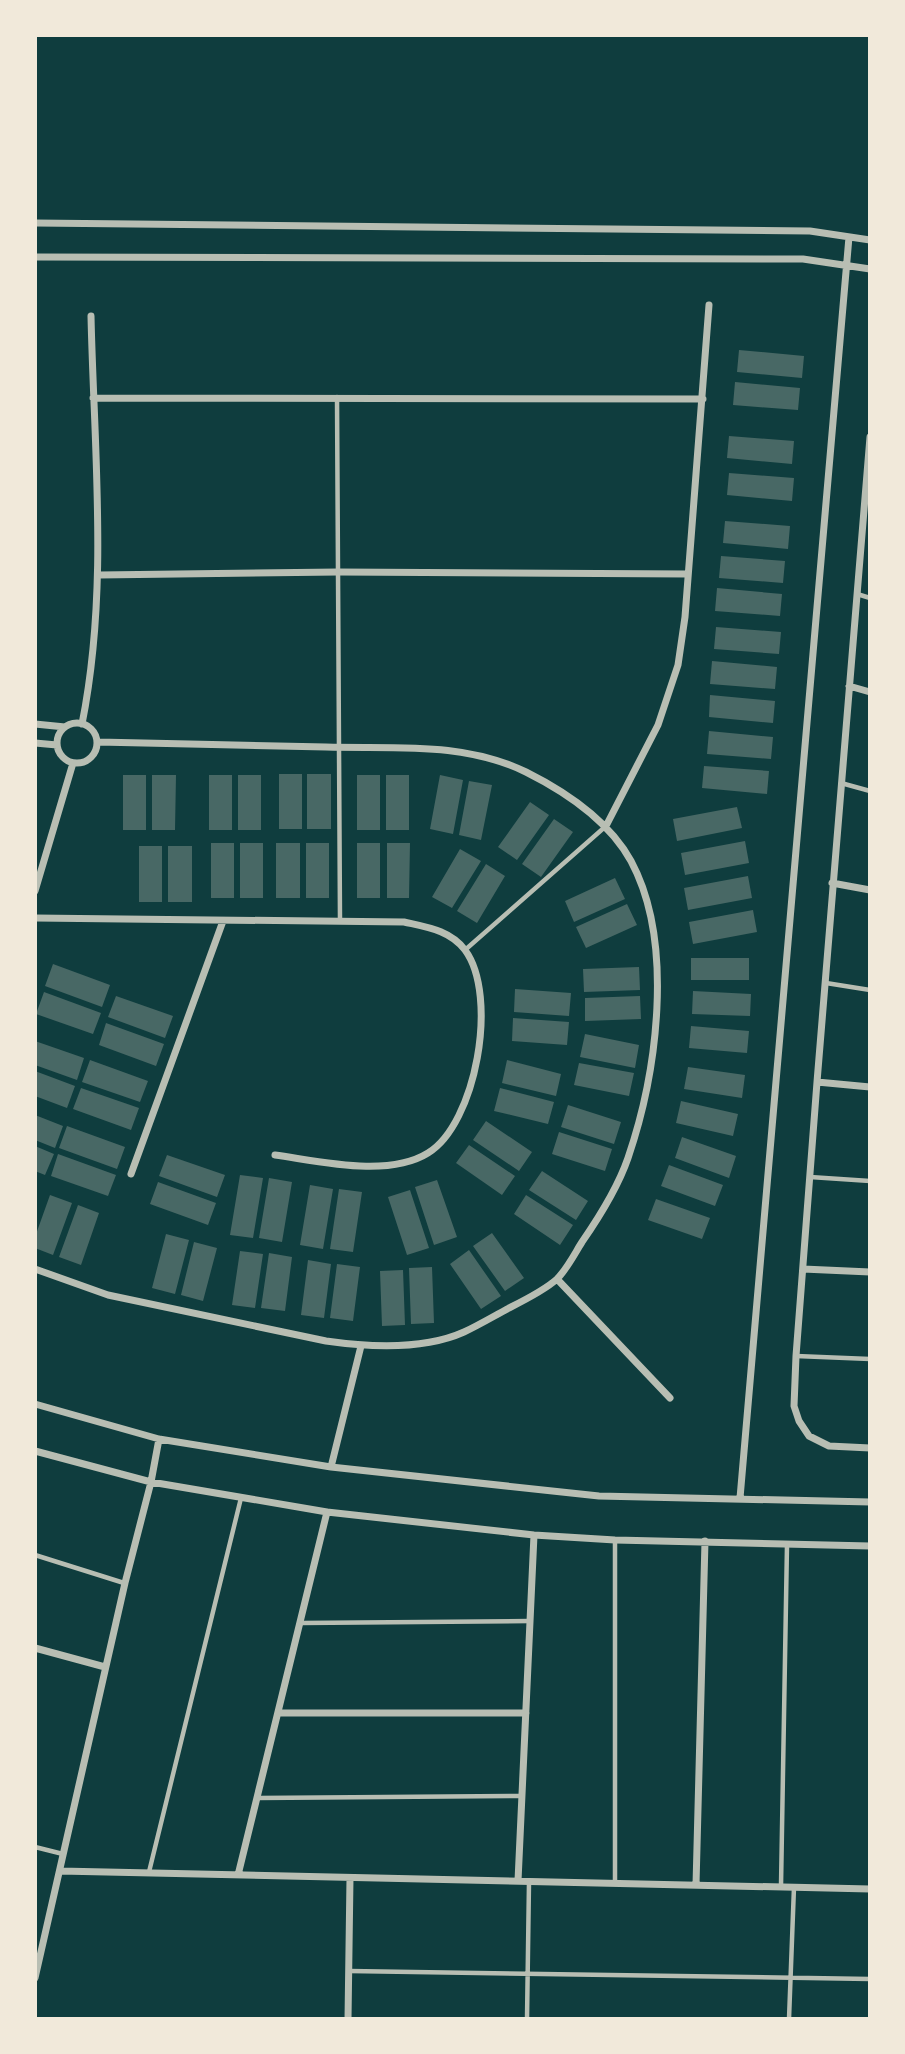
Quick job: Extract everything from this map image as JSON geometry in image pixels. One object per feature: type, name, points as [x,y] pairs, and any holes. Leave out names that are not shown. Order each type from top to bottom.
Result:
[{"type":"street","points":[[35,223],[810,231],[870,240]]},
{"type":"street","points":[[740,1498],[849,237]]},
{"type":"street","points":[[35,257],[803,258],[870,269]]},
{"type":"street","points":[[606,826],[658,725],[678,666],[709,305]]},
{"type":"street","points":[[82,723],[90,683],[99,575],[91,316]]},
{"type":"street","points":[[93,398],[337,396],[703,399]]},
{"type":"street","points":[[870,437],[867,506],[856,594],[832,883],[794,1406],[799,1421],[809,1436],[829,1446],[870,1448]]},
{"type":"street","points":[[99,575],[338,572],[688,574]]},
{"type":"street","points":[[849,686],[870,692]]},
{"type":"street","points":[[82,723],[93,730],[97,748],[90,759],[79,764],[62,757],[57,738],[65,727],[82,723]]},
{"type":"street","points":[[35,724],[65,727]]},
{"type":"street","points":[[35,1269],[108,1295],[326,1341],[361,1346],[429,1341],[461,1334],[557,1279],[598,1219],[627,1161],[653,1063],[657,967],[647,898],[630,859],[606,826],[561,791],[523,770],[472,754],[426,746],[339,748],[97,742]]},
{"type":"street","points":[[35,743],[57,745]]},
{"type":"street","points":[[35,891],[73,763]]},
{"type":"street","points":[[832,883],[870,890]]},
{"type":"street","points":[[35,918],[404,922],[441,930],[465,950],[479,984],[480,1035],[474,1075],[461,1111],[447,1136],[428,1153],[399,1164],[367,1166],[275,1155]]},
{"type":"street","points":[[131,1174],[223,921]]},
{"type":"street","points":[[817,1082],[870,1087]]},
{"type":"street","points":[[803,1269],[870,1272]]},
{"type":"street","points":[[557,1279],[670,1398]]},
{"type":"street","points":[[331,1467],[361,1346]]},
{"type":"street","points":[[35,1404],[159,1439],[331,1467],[599,1496],[870,1502]]},
{"type":"street","points":[[35,1978],[159,1439]]},
{"type":"street","points":[[35,1451],[151,1482],[327,1512],[534,1535],[614,1540],[870,1546]]},
{"type":"street","points":[[238,1875],[327,1512]]},
{"type":"street","points":[[518,1881],[534,1535]]},
{"type":"street","points":[[696,1885],[705,1541]]},
{"type":"street","points":[[35,1648],[105,1667]]},
{"type":"street","points":[[278,1713],[526,1713]]},
{"type":"street","points":[[60,1871],[870,1889]]},
{"type":"street","points":[[348,2019],[350,1878]]},
{"type":"lane","points":[[337,396],[340,921]]},
{"type":"lane","points":[[856,594],[870,598]]},
{"type":"lane","points":[[841,783],[870,791]]},
{"type":"lane","points":[[465,950],[606,826]]},
{"type":"lane","points":[[825,983],[870,990]]},
{"type":"lane","points":[[810,1177],[870,1181]]},
{"type":"lane","points":[[796,1356],[870,1359]]},
{"type":"lane","points":[[148,1873],[241,1497]]},
{"type":"lane","points":[[614,1540],[614,1883]]},
{"type":"lane","points":[[781,1887],[787,1545]]},
{"type":"lane","points":[[35,1555],[125,1583]]},
{"type":"lane","points":[[300,1623],[530,1621]]},
{"type":"lane","points":[[257,1798],[522,1796]]},
{"type":"lane","points":[[35,1847],[64,1854]]},
{"type":"lane","points":[[527,2019],[529,1881]]},
{"type":"lane","points":[[789,2019],[794,1887]]},
{"type":"lane","points":[[349,1971],[870,1979]]},
{"type":"building","points":[[739,350],[804,356],[802,378],[737,372]]},
{"type":"building","points":[[735,382],[800,388],[798,410],[733,405]]},
{"type":"building","points":[[729,436],[794,441],[792,464],[727,458]]},
{"type":"building","points":[[729,473],[794,478],[792,501],[727,495]]},
{"type":"building","points":[[725,521],[790,526],[788,549],[723,543]]},
{"type":"building","points":[[721,556],[785,561],[783,583],[719,578]]},
{"type":"building","points":[[717,588],[782,594],[780,616],[715,611]]},
{"type":"building","points":[[716,627],[781,632],[779,654],[714,649]]},
{"type":"building","points":[[712,661],[777,667],[775,689],[710,684]]},
{"type":"building","points":[[710,695],[775,701],[773,723],[709,717]]},
{"type":"building","points":[[709,731],[773,737],[771,759],[707,754]]},
{"type":"building","points":[[704,766],[769,771],[767,794],[702,788]]},
{"type":"building","points":[[279,774],[302,774],[302,829],[279,829]]},
{"type":"building","points":[[307,774],[331,774],[331,829],[307,829]]},
{"type":"building","points":[[123,775],[146,775],[146,830],[123,830]]},
{"type":"building","points":[[152,775],[176,775],[175,830],[152,830]]},
{"type":"building","points":[[209,775],[232,775],[232,830],[209,830]]},
{"type":"building","points":[[238,775],[261,775],[261,830],[238,830]]},
{"type":"building","points":[[357,775],[380,775],[380,830],[357,830]]},
{"type":"building","points":[[386,775],[409,775],[409,830],[386,830]]},
{"type":"building","points":[[440,775],[463,780],[453,834],[430,829]]},
{"type":"building","points":[[469,781],[492,785],[481,840],[459,835]]},
{"type":"building","points":[[530,802],[549,815],[517,860],[498,847]]},
{"type":"building","points":[[737,807],[742,828],[677,841],[673,819]]},
{"type":"building","points":[[554,819],[573,832],[541,877],[522,864]]},
{"type":"building","points":[[745,841],[749,863],[685,875],[681,853]]},
{"type":"building","points":[[211,843],[234,843],[234,898],[211,898]]},
{"type":"building","points":[[240,843],[263,843],[263,898],[240,898]]},
{"type":"building","points":[[276,843],[300,843],[300,898],[276,898]]},
{"type":"building","points":[[306,843],[329,843],[329,898],[306,898]]},
{"type":"building","points":[[357,843],[380,843],[380,898],[357,898]]},
{"type":"building","points":[[387,843],[410,843],[409,898],[387,898]]},
{"type":"building","points":[[139,846],[162,846],[162,902],[139,902]]},
{"type":"building","points":[[168,846],[192,846],[192,902],[168,902]]},
{"type":"building","points":[[460,849],[481,861],[452,908],[432,897]]},
{"type":"building","points":[[486,864],[505,876],[477,923],[457,911]]},
{"type":"building","points":[[748,876],[752,898],[688,910],[684,888]]},
{"type":"building","points":[[615,878],[625,899],[574,922],[565,901]]},
{"type":"building","points":[[627,904],[637,925],[586,948],[576,927]]},
{"type":"building","points":[[753,910],[757,932],[693,944],[689,922]]},
{"type":"building","points":[[691,958],[749,958],[749,980],[691,980]]},
{"type":"building","points":[[53,964],[110,985],[102,1007],[45,986]]},
{"type":"building","points":[[639,967],[640,990],[584,992],[583,969]]},
{"type":"building","points":[[515,989],[571,993],[569,1016],[514,1012]]},
{"type":"building","points":[[693,991],[751,994],[750,1016],[692,1014]]},
{"type":"building","points":[[44,992],[101,1013],[93,1034],[36,1014]]},
{"type":"building","points":[[116,996],[173,1016],[165,1038],[108,1017]]},
{"type":"building","points":[[640,996],[641,1019],[585,1021],[585,998]]},
{"type":"building","points":[[513,1018],[569,1022],[567,1045],[512,1041]]},
{"type":"building","points":[[106,1023],[164,1044],[156,1066],[99,1045]]},
{"type":"building","points":[[691,1026],[749,1031],[747,1053],[689,1048]]},
{"type":"building","points":[[585,1034],[639,1045],[635,1068],[580,1057]]},
{"type":"building","points":[[35,1041],[84,1058],[77,1080],[35,1065]]},
{"type":"building","points":[[90,1060],[148,1081],[140,1102],[82,1082]]},
{"type":"building","points":[[507,1060],[561,1074],[556,1096],[502,1083]]},
{"type":"building","points":[[579,1063],[634,1073],[629,1096],[574,1085]]},
{"type":"building","points":[[688,1067],[745,1075],[742,1098],[684,1089]]},
{"type":"building","points":[[35,1071],[75,1086],[67,1108],[35,1096]]},
{"type":"building","points":[[81,1088],[139,1108],[131,1130],[73,1109]]},
{"type":"building","points":[[500,1088],[554,1102],[548,1124],[494,1111]]},
{"type":"building","points":[[681,1101],[738,1114],[733,1136],[676,1123]]},
{"type":"building","points":[[568,1105],[621,1122],[614,1144],[561,1127]]},
{"type":"building","points":[[35,1115],[63,1126],[55,1148],[35,1140]]},
{"type":"building","points":[[486,1121],[532,1152],[519,1171],[473,1140]]},
{"type":"building","points":[[67,1126],[125,1147],[117,1169],[59,1148]]},
{"type":"building","points":[[559,1132],[612,1149],[605,1171],[552,1154]]},
{"type":"building","points":[[682,1137],[736,1156],[729,1178],[675,1158]]},
{"type":"building","points":[[469,1145],[515,1176],[502,1195],[456,1163]]},
{"type":"building","points":[[35,1146],[54,1154],[45,1175],[35,1171]]},
{"type":"building","points":[[58,1154],[116,1175],[108,1196],[51,1176]]},
{"type":"building","points":[[167,1155],[225,1175],[217,1197],[159,1176]]},
{"type":"building","points":[[669,1165],[723,1185],[715,1206],[661,1186]]},
{"type":"building","points":[[542,1171],[588,1201],[576,1220],[529,1190]]},
{"type":"building","points":[[240,1175],[263,1178],[253,1238],[230,1235]]},
{"type":"building","points":[[269,1178],[292,1182],[282,1242],[259,1238]]},
{"type":"building","points":[[437,1180],[457,1237],[434,1245],[415,1187]]},
{"type":"building","points":[[158,1182],[216,1203],[208,1225],[150,1204]]},
{"type":"building","points":[[310,1185],[333,1189],[323,1249],[300,1245]]},
{"type":"building","points":[[339,1189],[362,1192],[353,1252],[330,1249]]},
{"type":"building","points":[[410,1190],[429,1248],[407,1255],[388,1197]]},
{"type":"building","points":[[50,1195],[72,1203],[53,1255],[35,1248],[35,1237]]},
{"type":"building","points":[[526,1195],[573,1225],[560,1245],[514,1214]]},
{"type":"building","points":[[656,1199],[710,1218],[702,1239],[648,1220]]},
{"type":"building","points":[[78,1205],[99,1213],[81,1265],[59,1257]]},
{"type":"building","points":[[492,1233],[524,1278],[505,1291],[473,1246]]},
{"type":"building","points":[[166,1234],[189,1240],[175,1294],[152,1288]]},
{"type":"building","points":[[194,1242],[217,1248],[203,1301],[181,1295]]},
{"type":"building","points":[[469,1250],[501,1296],[481,1309],[450,1264]]},
{"type":"building","points":[[240,1251],[263,1254],[255,1308],[232,1305]]},
{"type":"building","points":[[269,1253],[292,1257],[285,1311],[261,1308]]},
{"type":"building","points":[[308,1260],[331,1264],[324,1318],[301,1315]]},
{"type":"building","points":[[337,1264],[360,1267],[353,1321],[330,1318]]},
{"type":"building","points":[[432,1267],[434,1323],[411,1324],[409,1268]]},
{"type":"building","points":[[403,1270],[405,1325],[382,1326],[380,1271]]}]
